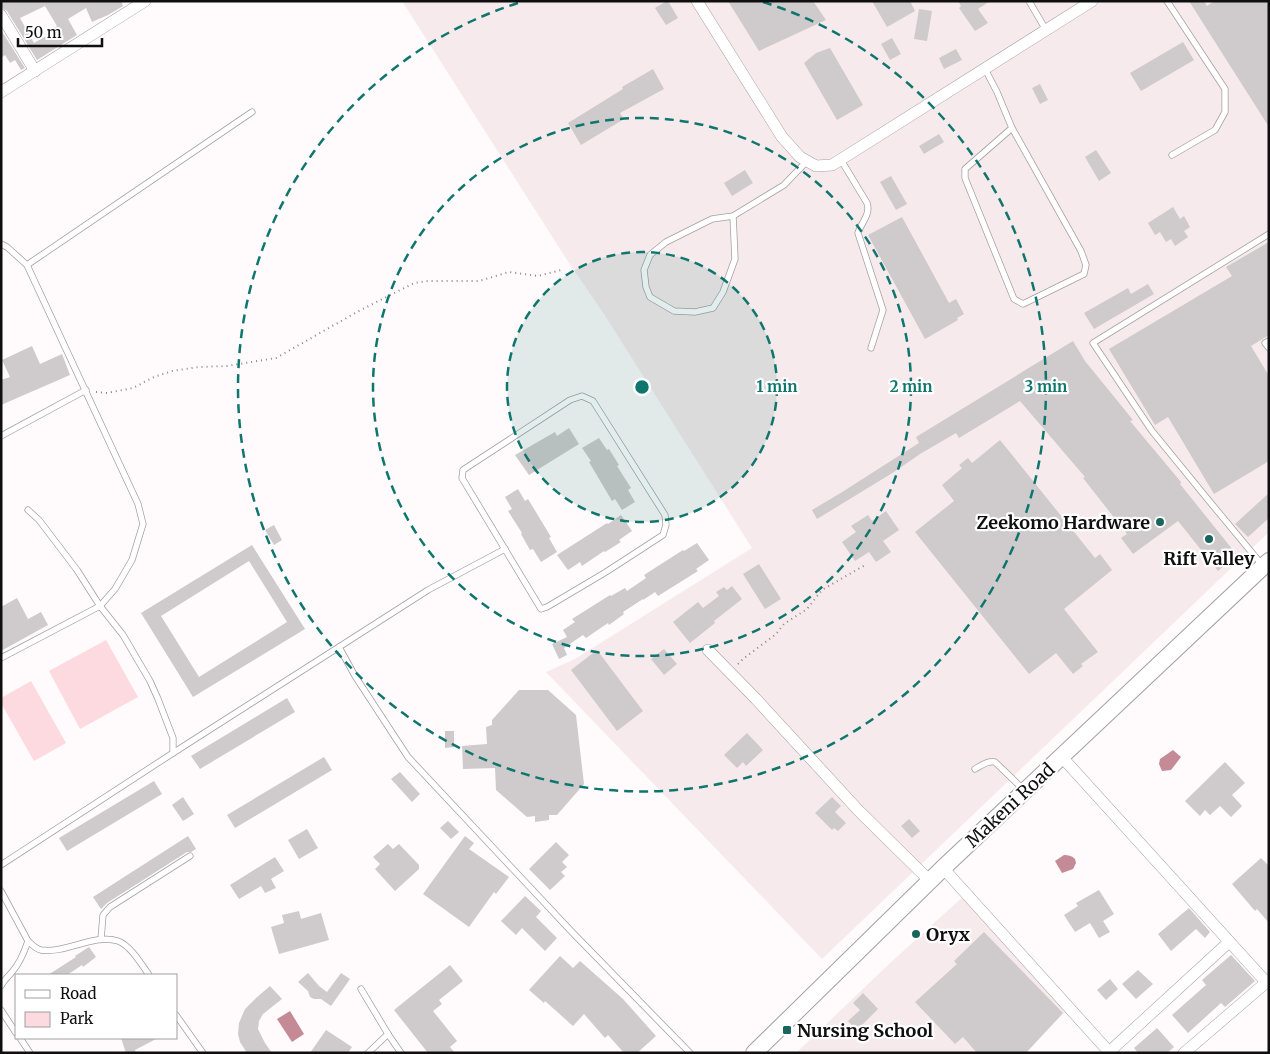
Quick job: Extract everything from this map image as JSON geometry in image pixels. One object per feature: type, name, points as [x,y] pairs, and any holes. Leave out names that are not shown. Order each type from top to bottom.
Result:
[{"type":"main road","name":"Makeni Road","points":[[761,1051],[943,868],[1266,563]]},
{"type":"street","points":[[1,92],[145,1]]},
{"type":"street","points":[[698,1],[782,137],[800,157],[816,166],[832,165],[841,160],[1092,1]]},
{"type":"street","points":[[1,15],[35,71]]},
{"type":"street","points":[[708,650],[858,810],[930,881]]},
{"type":"street","points":[[1061,756],[1229,942],[1267,981],[1184,1053]]},
{"type":"street","points":[[943,868],[1109,1053],[1229,942]]},
{"type":"lane","points":[[1029,1],[1046,30]]},
{"type":"lane","points":[[1167,1],[1225,89],[1225,112],[1215,130],[1172,155]]},
{"type":"lane","points":[[985,69],[1012,128],[1081,251],[1086,265],[1084,274],[1023,304],[1014,299],[965,178],[965,169],[1012,128]]},
{"type":"lane","points":[[26,266],[252,112]]},
{"type":"lane","points":[[841,160],[869,208],[858,233],[883,310],[871,348]]},
{"type":"lane","points":[[733,216],[735,259],[724,292],[713,308],[695,312],[674,311],[650,297],[646,287],[644,270],[650,255],[666,242],[712,219],[733,216],[784,184],[807,161]]},
{"type":"lane","points":[[1266,563],[1210,502],[1152,431],[1093,344],[1269,234]]},
{"type":"lane","points":[[1,244],[8,247],[26,266],[138,504],[143,524],[132,560],[115,590],[100,606],[1,658]]},
{"type":"lane","points":[[1269,341],[1265,343],[1269,348]]},
{"type":"lane","points":[[1,436],[86,390]]},
{"type":"lane","points":[[582,396],[593,401],[665,515],[666,525],[662,535],[606,572],[541,609],[505,549],[462,478],[463,470],[570,400],[582,396]]},
{"type":"lane","points":[[28,510],[39,520],[123,635],[150,681],[173,738],[173,753]]},
{"type":"lane","points":[[1,865],[428,590],[505,549]]},
{"type":"lane","points":[[339,647],[355,676],[408,757],[565,924],[690,1053]]},
{"type":"lane","points":[[975,769],[990,761],[995,762],[1025,791]]},
{"type":"lane","points":[[101,939],[103,916],[110,907],[190,856]]},
{"type":"lane","points":[[1,891],[28,941],[39,950],[55,950],[101,939],[118,941],[134,953],[148,974]]},
{"type":"lane","points":[[1,986],[24,954],[28,941]]},
{"type":"lane","points":[[361,989],[401,1053]]},
{"type":"lane","points":[[1,1010],[15,1031]]},
{"type":"lane","points":[[178,1018],[202,1053]]},
{"type":"lane","points":[[368,1053],[388,1034]]},
{"type":"lane","points":[[21,1039],[30,1053]]},
{"type":"path","points":[[86,390],[107,393],[133,388],[154,377],[172,371],[199,367],[227,366],[276,358],[357,312],[414,283],[428,281],[479,281],[509,272],[538,276],[561,270]]},
{"type":"path","points":[[730,673],[743,659],[776,634],[784,624],[807,610],[822,590],[867,564]]},
{"type":"shaded area","points":[[402,1],[1269,1],[1269,532],[822,959],[546,672],[575,659],[752,548]]},
{"type":"shaded area","points":[[1173,750],[1181,757],[1171,770],[1162,771],[1159,764],[1160,759]]},
{"type":"shaded area","points":[[1064,855],[1073,857],[1076,863],[1073,869],[1062,873],[1055,861]]},
{"type":"shaded area","points":[[966,894],[1067,1010],[1025,1053],[796,1053],[888,965]]},
{"type":"shaded area","points":[[290,1011],[304,1034],[292,1042],[277,1019]]},
{"type":"green space","points":[[106,640],[138,697],[80,729],[49,671]]},
{"type":"green space","points":[[31,681],[66,743],[34,761],[1,703],[1,698]]},
{"type":"building","points":[[1,1],[121,1],[123,6],[92,22],[86,8],[68,19],[77,35],[37,60],[7,11],[1,8]],"holes":[[[45,6],[57,26],[51,30],[53,32],[34,43],[20,18]]]},
{"type":"building","points":[[667,1],[678,18],[666,25],[655,8]]},
{"type":"building","points":[[728,1],[813,1],[826,20],[759,51]]},
{"type":"building","points":[[872,1],[910,1],[915,11],[887,27]]},
{"type":"building","points":[[958,1],[990,1],[978,9],[988,23],[975,31],[959,8],[961,6]]},
{"type":"building","points":[[1189,1],[1204,1],[1207,6],[1214,1],[1269,1],[1269,127]]},
{"type":"building","points":[[919,9],[932,11],[927,41],[914,39]]},
{"type":"building","points":[[1,30],[25,68],[21,70],[15,60],[10,63],[5,55],[1,58]]},
{"type":"building","points":[[892,38],[901,54],[890,60],[881,44]]},
{"type":"building","points":[[1183,42],[1194,60],[1141,91],[1130,73]]},
{"type":"building","points":[[830,48],[863,105],[837,120],[804,63],[816,53]]},
{"type":"building","points":[[956,49],[962,60],[944,69],[939,58]]},
{"type":"building","points":[[653,69],[664,89],[620,113],[624,119],[581,145],[568,123]]},
{"type":"building","points":[[1040,84],[1048,100],[1040,104],[1032,88]]},
{"type":"building","points":[[939,134],[944,142],[924,154],[919,146]]},
{"type":"building","points":[[1096,150],[1111,173],[1099,181],[1085,157]]},
{"type":"building","points":[[745,170],[753,183],[732,196],[724,183]]},
{"type":"building","points":[[891,176],[907,204],[896,210],[880,182]]},
{"type":"building","points":[[1173,207],[1180,219],[1184,216],[1190,227],[1184,231],[1188,237],[1175,246],[1171,239],[1166,242],[1160,232],[1155,235],[1148,223]]},
{"type":"building","points":[[902,217],[949,303],[956,299],[964,314],[957,318],[958,320],[925,339],[868,235]]},
{"type":"building","points":[[1269,242],[1269,335],[1251,346],[1269,376],[1269,461],[1214,494],[1168,417],[1155,425],[1109,349],[1232,276],[1226,267]]},
{"type":"building","points":[[1148,284],[1154,294],[1094,329],[1084,313],[1128,288],[1131,294]]},
{"type":"building","points":[[1073,341],[1085,361],[1133,420],[1130,421],[1181,482],[1180,484],[1237,555],[1218,571],[1178,521],[1133,554],[1121,538],[1127,534],[1083,478],[1085,477],[1020,401],[959,438],[956,433],[817,519],[812,510],[919,443],[916,437]]},
{"type":"building","points":[[32,346],[40,364],[62,354],[70,375],[1,405],[1,380],[10,377],[2,360]]},
{"type":"building","points":[[569,428],[579,444],[529,475],[515,455],[555,432],[557,436]]},
{"type":"building","points":[[599,438],[607,450],[609,449],[631,488],[628,490],[635,502],[622,510],[615,499],[612,501],[582,448]]},
{"type":"building","points":[[1000,440],[1095,558],[1100,554],[1112,570],[1064,609],[1098,652],[1081,664],[1083,666],[1073,674],[1056,653],[1029,674],[915,532],[954,501],[942,485],[962,468],[959,465],[968,458],[972,463]]},
{"type":"building","points":[[518,489],[525,501],[528,499],[551,537],[549,538],[557,552],[541,562],[533,549],[530,550],[508,511],[512,509],[505,497]]},
{"type":"building","points":[[1269,493],[1269,518],[1248,537],[1235,524]]},
{"type":"building","points":[[886,511],[899,530],[883,541],[891,552],[876,562],[869,552],[855,561],[842,542],[856,532],[851,526],[868,515],[872,521]]},
{"type":"building","points":[[621,515],[632,531],[619,540],[621,542],[605,552],[582,566],[580,562],[568,570],[557,555]]},
{"type":"building","points":[[274,525],[282,540],[274,545],[265,530]]},
{"type":"building","points":[[697,543],[709,560],[696,569],[698,571],[658,596],[655,592],[643,599],[623,612],[624,614],[609,625],[608,623],[586,638],[583,635],[564,648],[567,655],[559,659],[552,644],[567,637],[563,630],[575,622],[572,619],[610,595],[625,588],[627,591],[646,578],[644,575]]},
{"type":"building","points":[[252,545],[305,629],[193,697],[141,613]],"holes":[[[249,561],[287,622],[199,677],[161,616]]]},
{"type":"building","points":[[759,564],[781,599],[765,609],[743,574]]},
{"type":"building","points":[[732,586],[742,599],[690,643],[673,622],[698,602],[703,608],[719,596],[716,592],[724,587],[727,590]]},
{"type":"building","points":[[17,598],[28,619],[41,612],[48,625],[1,651],[1,607]]},
{"type":"building","points":[[664,649],[677,664],[664,675],[651,659]]},
{"type":"building","points":[[597,650],[643,711],[617,731],[571,670]]},
{"type":"building","points":[[519,690],[548,690],[576,715],[584,784],[557,815],[549,815],[549,820],[535,822],[535,816],[527,817],[496,790],[495,768],[463,769],[462,746],[487,744],[486,727],[492,725],[492,720]]},
{"type":"building","points":[[287,698],[295,712],[200,769],[191,756]]},
{"type":"building","points":[[445,731],[454,731],[454,747],[445,748]]},
{"type":"building","points":[[747,733],[763,750],[746,766],[743,762],[737,768],[724,755]]},
{"type":"building","points":[[324,757],[332,770],[235,828],[227,815]]},
{"type":"building","points":[[1225,762],[1245,783],[1232,795],[1242,806],[1231,817],[1220,806],[1210,815],[1205,810],[1200,816],[1185,801]]},
{"type":"building","points":[[400,772],[420,794],[412,802],[391,779]]},
{"type":"building","points":[[154,781],[162,794],[67,851],[59,838]]},
{"type":"building","points":[[183,797],[194,814],[183,821],[172,805]]},
{"type":"building","points":[[832,797],[841,806],[835,812],[846,823],[838,831],[834,828],[832,830],[815,813]]},
{"type":"building","points":[[909,819],[920,831],[912,838],[901,826]]},
{"type":"building","points":[[448,821],[459,832],[451,839],[440,828]]},
{"type":"building","points":[[307,829],[318,848],[299,859],[288,840]]},
{"type":"building","points":[[188,836],[196,849],[187,852],[107,903],[101,909],[93,897]]},
{"type":"building","points":[[465,836],[474,843],[469,849],[509,877],[496,894],[494,892],[469,927],[423,894]]},
{"type":"building","points":[[556,842],[569,855],[562,862],[567,867],[561,872],[565,876],[550,890],[529,869]]},
{"type":"building","points":[[388,844],[393,849],[399,844],[419,865],[419,869],[395,891],[375,869],[380,864],[373,857]]},
{"type":"building","points":[[275,857],[284,871],[271,879],[276,888],[265,893],[261,886],[239,899],[230,885]]},
{"type":"building","points":[[1261,858],[1269,866],[1269,923],[1257,909],[1255,911],[1232,884]]},
{"type":"building","points":[[1099,890],[1114,914],[1103,921],[1110,932],[1099,938],[1090,923],[1075,932],[1064,915],[1078,906],[1076,903]]},
{"type":"building","points":[[525,896],[541,911],[536,917],[557,938],[545,951],[522,928],[516,935],[501,921]]},
{"type":"building","points":[[1189,908],[1210,932],[1205,938],[1196,929],[1171,951],[1158,934]]},
{"type":"building","points":[[299,911],[301,919],[321,913],[329,940],[279,954],[271,927],[284,923],[282,915]]},
{"type":"building","points":[[984,932],[1063,1013],[1026,1053],[977,1053],[963,1037],[955,1044],[915,1002],[957,964],[954,961]]},
{"type":"building","points":[[89,947],[96,957],[83,967],[82,965],[68,974],[50,974],[76,957]]},
{"type":"building","points":[[1231,955],[1255,981],[1225,1007],[1221,1003],[1188,1033],[1172,1015],[1206,985],[1202,980]]},
{"type":"building","points":[[560,956],[573,968],[580,961],[623,999],[656,1036],[637,1053],[624,1053],[608,1035],[605,1038],[584,1014],[573,1026],[545,1001],[544,1003],[529,990]]},
{"type":"building","points":[[450,965],[463,981],[439,1000],[442,1004],[433,1011],[457,1041],[450,1047],[455,1053],[428,1053],[394,1010]]},
{"type":"building","points":[[1138,970],[1153,984],[1136,999],[1122,984]]},
{"type":"building","points":[[308,973],[327,992],[341,973],[350,979],[331,1006],[321,999],[310,997],[308,991],[298,982]]},
{"type":"building","points":[[1110,979],[1118,989],[1106,1000],[1097,990]]},
{"type":"building","points":[[270,986],[282,999],[263,1014],[259,1021],[258,1029],[272,1053],[247,1053],[240,1042],[238,1034],[239,1023],[245,1009]]},
{"type":"building","points":[[863,993],[878,1009],[857,1030],[848,1021],[860,1010],[853,1003]]},
{"type":"building","points":[[1157,1028],[1174,1047],[1167,1053],[1138,1053],[1134,1048]]},
{"type":"building","points":[[326,1030],[352,1047],[348,1053],[310,1053]]},
{"type":"building","points":[[121,1039],[156,1039],[135,1050],[136,1053],[126,1053]]},
{"type":"place","name":"Zeekomo Hardware","points":[[1160,522]]},
{"type":"place","name":"Rift Valley","points":[[1209,539]]},
{"type":"place","name":"Oryx","points":[[916,934]]},
{"type":"place","name":"Nursing School","points":[[787,1030]]}]
